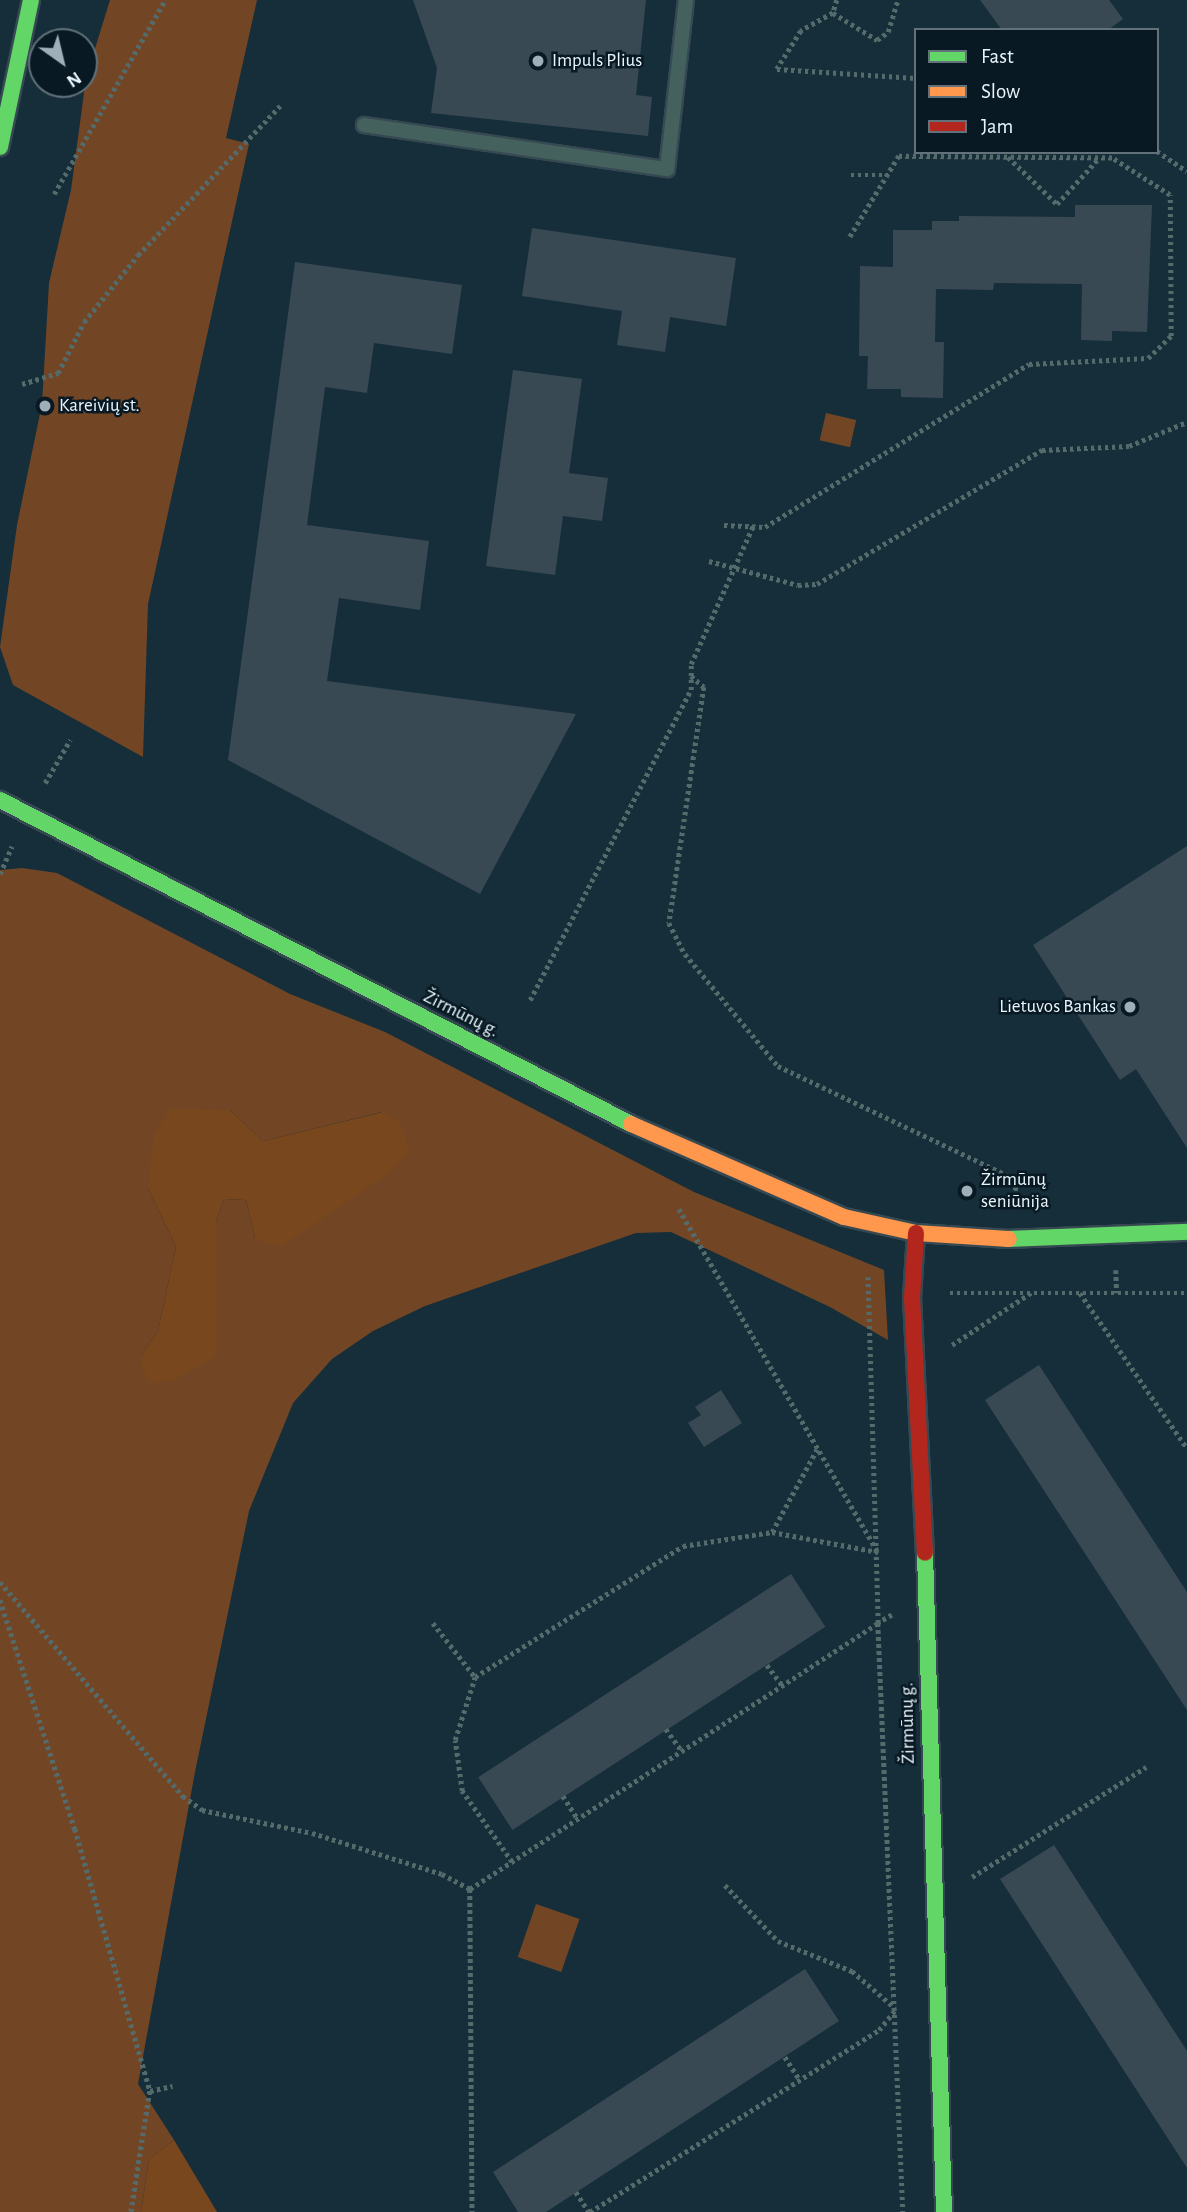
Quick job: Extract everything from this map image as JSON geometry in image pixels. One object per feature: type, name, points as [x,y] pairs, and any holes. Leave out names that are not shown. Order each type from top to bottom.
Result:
[{"type":"main road","points":[[0,147],[31,0]]},
{"type":"main road","name":"Žirmūnų g.","points":[[0,800],[664,1141],[844,1217],[916,1233],[1043,1239],[1187,1231]]},
{"type":"main road","name":"Žirmūnų g.","points":[[916,1233],[914,1367],[926,1596],[944,2212]]},
{"type":"lane","points":[[364,125],[667,169],[686,0]]},
{"type":"path","points":[[54,194],[165,0]]},
{"type":"path","points":[[837,0],[833,13],[801,31],[777,69],[914,78]]},
{"type":"path","points":[[833,13],[877,40],[888,32],[898,0]]},
{"type":"path","points":[[22,384],[58,373],[84,322],[138,255],[280,106]]},
{"type":"path","points":[[1159,152],[1187,171]]},
{"type":"path","points":[[724,525],[765,527],[1029,364],[1148,358],[1171,336],[1170,195],[1112,158],[900,156],[850,237]]},
{"type":"path","points":[[1007,157],[1057,204],[1099,158]]},
{"type":"path","points":[[851,175],[888,175]]},
{"type":"path","points":[[709,561],[798,585],[817,584],[1042,450],[1129,446],[1187,422]]},
{"type":"path","points":[[530,1000],[691,690],[691,664],[753,526]]},
{"type":"path","points":[[691,676],[704,687],[669,923],[685,954],[778,1066],[1017,1180],[1016,1195]]},
{"type":"path","points":[[679,1209],[878,1552]]},
{"type":"path","points":[[868,1277],[878,1623],[903,2212]]},
{"type":"path","points":[[914,1367],[1032,1292]]},
{"type":"path","points":[[938,1300],[950,1293],[1187,1293]]},
{"type":"path","points":[[1079,1293],[1187,1448]]},
{"type":"path","points":[[772,1532],[817,1448]]},
{"type":"path","points":[[512,1862],[462,1791],[455,1740],[475,1677],[683,1546],[772,1532],[878,1552]]},
{"type":"path","points":[[0,1582],[183,1796],[202,1810],[313,1833],[442,1874],[470,1889]]},
{"type":"path","points":[[470,1889],[878,1623],[926,1596]]},
{"type":"path","points":[[0,1600],[75,1829],[150,2091],[131,2212]]},
{"type":"path","points":[[433,1623],[475,1677]]},
{"type":"path","points":[[767,1665],[782,1685]]},
{"type":"path","points":[[666,1730],[682,1751]]},
{"type":"path","points":[[933,1901],[1146,1767]]},
{"type":"path","points":[[563,1796],[578,1819]]},
{"type":"path","points":[[725,1885],[778,1941],[852,1971],[896,2009]]},
{"type":"path","points":[[470,1889],[472,2212]]},
{"type":"path","points":[[576,2192],[589,2212],[879,2030],[896,2009]]},
{"type":"path","points":[[785,2057],[800,2080]]},
{"type":"path","points":[[150,2091],[172,2086]]},
{"type":"shaded area","points":[[110,0],[257,0],[226,138],[249,144],[148,604],[143,757],[13,685],[0,647],[17,525],[42,404],[49,283],[71,190],[83,98],[98,98],[98,39]]},
{"type":"shaded area","points":[[826,413],[856,420],[850,447],[820,440]]},
{"type":"shaded area","points":[[22,868],[57,873],[290,994],[385,1032],[694,1192],[884,1270],[888,1340],[830,1307],[671,1232],[636,1233],[425,1306],[373,1331],[332,1359],[293,1403],[249,1511],[195,1772],[138,2084],[174,2140],[149,2159],[141,2212],[0,2212],[0,870]],"holes":[[[230,1110],[263,1141],[382,1112],[255,1238],[246,1200],[224,1199],[216,1222],[215,1356],[142,1354],[158,1331],[176,1247],[148,1188]]]},
{"type":"shaded area","points":[[170,1109],[230,1110],[263,1141],[383,1112],[401,1124],[410,1152],[388,1174],[280,1247],[255,1238],[246,1200],[224,1199],[216,1222],[216,1356],[173,1381],[152,1383],[142,1368],[142,1354],[158,1331],[176,1247],[148,1188],[154,1135]]},
{"type":"shaded area","points":[[536,1904],[579,1919],[561,1972],[518,1957]]},
{"type":"shaded area","points":[[174,2140],[217,2212],[141,2212],[149,2159]]},
{"type":"building","name":"Impuls Plius","points":[[413,0],[646,0],[636,95],[652,97],[648,136],[431,113],[437,68]]},
{"type":"building","points":[[980,0],[1109,0],[1123,19],[1111,28],[1001,28]]},
{"type":"building","points":[[1075,205],[1152,205],[1147,332],[1112,331],[1112,341],[1081,340],[1082,284],[994,283],[993,290],[936,289],[935,342],[944,342],[943,398],[901,397],[901,389],[867,389],[868,356],[859,356],[860,266],[893,267],[893,230],[932,230],[932,221],[959,221],[959,216],[1075,217]]},
{"type":"building","points":[[532,228],[736,258],[726,326],[670,317],[665,352],[617,345],[622,311],[522,296]]},
{"type":"building","points":[[295,262],[462,285],[452,354],[374,343],[367,393],[325,387],[307,525],[429,541],[420,610],[339,598],[327,681],[576,714],[480,894],[228,760]]},
{"type":"building","points":[[513,370],[582,379],[569,473],[608,478],[602,521],[563,516],[555,575],[486,566]]},
{"type":"building","name":"Lietuvos Bankas","points":[[1187,846],[1187,1148],[1136,1069],[1120,1080],[1033,945]]},
{"type":"building","points":[[1039,1365],[1187,1592],[1187,1710],[985,1400]]},
{"type":"building","points":[[721,1390],[742,1423],[704,1447],[688,1423],[701,1415],[695,1407]]},
{"type":"building","points":[[791,1574],[825,1627],[512,1830],[478,1777]]},
{"type":"building","points":[[1054,1845],[1187,2051],[1187,2168],[1000,1879]]},
{"type":"building","points":[[805,1969],[839,2021],[546,2212],[518,2212],[493,2172]]},
{"type":"traffic: fast","points":[[0,147],[31,0]]},
{"type":"traffic: fast","points":[[0,800],[631,1124]]},
{"type":"traffic: fast","points":[[1009,1239],[1187,1232]]},
{"type":"traffic: fast","points":[[925,1553],[944,2212]]},
{"type":"traffic: slow","points":[[631,1124],[844,1217],[916,1233],[1009,1239]]},
{"type":"traffic: jam","points":[[916,1233],[912,1298],[925,1553]]},
{"type":"place","name":"Impuls Plius","points":[[538,61]]},
{"type":"place","name":"Kareivių st.","points":[[45,406]]},
{"type":"place","name":"Lietuvos Bankas","points":[[1130,1007]]},
{"type":"place","name":"Žirmūnų seniūnija","points":[[967,1191]]}]
